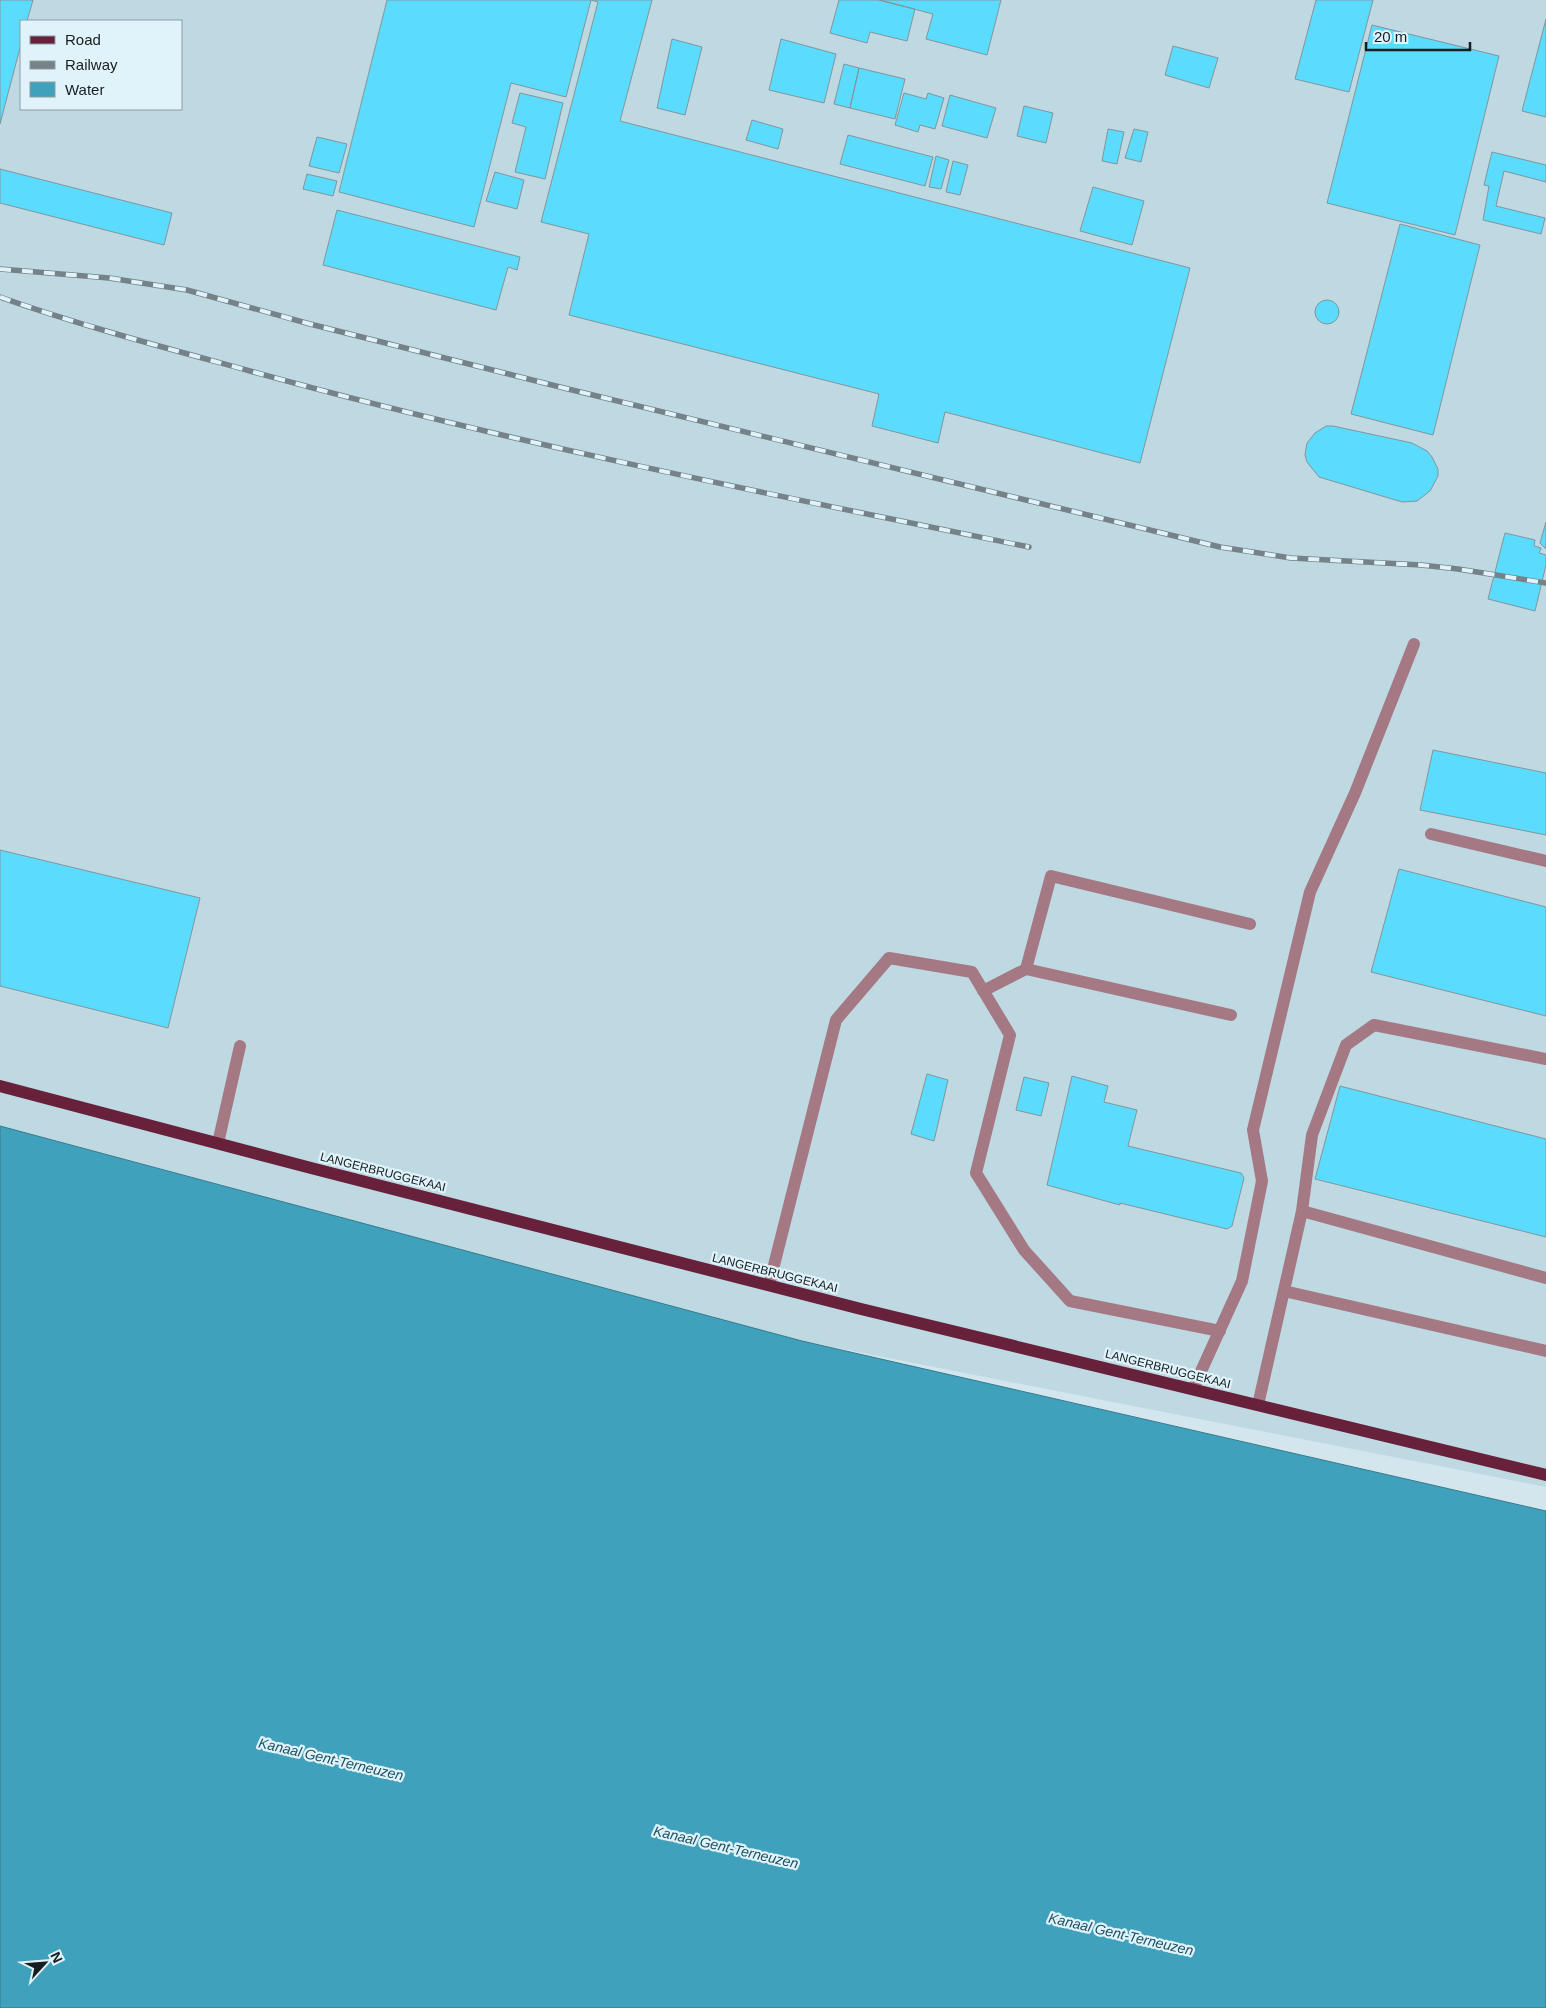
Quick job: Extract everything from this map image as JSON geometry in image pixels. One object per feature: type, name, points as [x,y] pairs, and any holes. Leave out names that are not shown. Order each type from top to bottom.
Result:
[{"type":"main road","name":"LANGERBRUGGEKAAI","points":[[0,1086],[769,1285],[1546,1475]]},
{"type":"lane","points":[[1192,1389],[1242,1281],[1262,1181],[1252,1130],[1310,892],[1355,794],[1414,644]]},
{"type":"lane","points":[[1431,834],[1546,861]]},
{"type":"lane","points":[[1026,969],[1051,876],[1250,924]]},
{"type":"lane","points":[[769,1285],[836,1020],[889,958],[972,972],[1010,1035],[976,1173],[1024,1250],[1070,1301],[1220,1331]]},
{"type":"lane","points":[[983,992],[1026,969],[1231,1015]]},
{"type":"lane","points":[[1258,1405],[1302,1211],[1312,1135],[1346,1045],[1374,1024],[1546,1059]]},
{"type":"lane","points":[[218,1143],[240,1046]]},
{"type":"lane","points":[[1302,1211],[1546,1278]]},
{"type":"lane","points":[[1284,1291],[1546,1351]]},
{"type":"shaded area","points":[[0,0],[1546,0],[1546,1487],[802,1341],[0,1126]]},
{"type":"water","name":"Kanaal Gent-Terneuzen","points":[[0,1126],[802,1341],[1546,1511],[1546,2008],[0,2008]]},
{"type":"building","points":[[0,0],[33,0],[27,20],[20,20],[20,48],[0,124]]},
{"type":"building","points":[[387,0],[591,0],[566,97],[511,83],[474,227],[339,192]]},
{"type":"building","points":[[591,0],[652,0],[620,121],[1190,268],[1140,463],[945,412],[938,443],[872,426],[879,394],[569,315],[589,234],[541,222],[598,2]]},
{"type":"building","points":[[839,0],[879,0],[915,9],[907,41],[870,32],[867,43],[830,33]]},
{"type":"building","points":[[879,0],[1001,0],[987,55],[926,39],[933,14]]},
{"type":"building","points":[[1316,0],[1373,0],[1349,92],[1295,79]]},
{"type":"building","points":[[1546,19],[1546,117],[1522,111]]},
{"type":"building","points":[[1372,25],[1499,56],[1455,235],[1327,203]]},
{"type":"building","points":[[672,39],[702,47],[685,115],[657,108]]},
{"type":"building","points":[[781,39],[836,54],[824,103],[769,90]]},
{"type":"building","points":[[1173,46],[1218,58],[1209,88],[1165,75]]},
{"type":"building","points":[[844,64],[859,68],[850,108],[834,104]]},
{"type":"building","points":[[859,68],[905,79],[895,119],[850,108]]},
{"type":"building","points":[[520,93],[563,103],[545,179],[515,172],[526,127],[512,123]]},
{"type":"building","points":[[904,93],[926,99],[928,93],[944,98],[935,129],[920,125],[918,132],[895,125]]},
{"type":"building","points":[[950,95],[996,108],[987,138],[942,126]]},
{"type":"building","points":[[1024,106],[1053,113],[1046,143],[1017,136]]},
{"type":"building","points":[[752,120],[783,129],[778,149],[746,140]]},
{"type":"building","points":[[1108,129],[1124,132],[1117,164],[1102,161]]},
{"type":"building","points":[[1134,129],[1148,132],[1141,162],[1125,158]]},
{"type":"building","points":[[848,135],[933,157],[925,186],[840,164]]},
{"type":"building","points":[[317,137],[347,144],[339,173],[309,166]]},
{"type":"building","points":[[1492,152],[1546,165],[1546,182],[1504,171],[1496,206],[1545,218],[1541,234],[1483,220],[1489,186],[1484,185]]},
{"type":"building","points":[[936,156],[949,160],[941,189],[929,187]]},
{"type":"building","points":[[953,161],[968,165],[960,195],[946,192]]},
{"type":"building","points":[[0,169],[172,213],[164,245],[0,203]]},
{"type":"building","points":[[495,172],[524,180],[517,209],[486,201]]},
{"type":"building","points":[[307,174],[337,181],[333,196],[303,189]]},
{"type":"building","points":[[1093,187],[1144,201],[1132,245],[1080,231]]},
{"type":"building","points":[[337,210],[520,257],[517,270],[508,267],[496,310],[323,265]]},
{"type":"building","points":[[1400,224],[1480,245],[1433,435],[1351,414]]},
{"type":"building","points":[[1327,300],[1335,304],[1339,312],[1335,320],[1327,324],[1319,320],[1315,312],[1319,304]]},
{"type":"building","points":[[1326,426],[1412,443],[1427,451],[1432,457],[1438,469],[1438,476],[1430,491],[1417,501],[1402,502],[1319,477],[1307,462],[1305,455],[1307,443],[1315,433]]},
{"type":"building","points":[[1546,522],[1546,549],[1540,543]]},
{"type":"building","points":[[1505,533],[1535,540],[1534,546],[1541,548],[1539,553],[1546,555],[1546,565],[1535,611],[1488,599]]},
{"type":"building","points":[[1433,750],[1546,773],[1546,835],[1420,810]]},
{"type":"building","points":[[0,850],[200,898],[168,1028],[0,986]]},
{"type":"building","points":[[1399,869],[1546,907],[1546,1016],[1371,972]]},
{"type":"building","points":[[927,1074],[948,1080],[934,1141],[911,1134]]},
{"type":"building","points":[[1072,1076],[1108,1086],[1104,1102],[1137,1110],[1128,1146],[1241,1173],[1244,1178],[1232,1226],[1227,1229],[1120,1203],[1120,1205],[1047,1185]]},
{"type":"building","points":[[1024,1077],[1049,1083],[1041,1116],[1016,1110]]},
{"type":"building","points":[[1340,1086],[1546,1139],[1546,1237],[1315,1179]]},
{"type":"railway","points":[[0,269],[109,278],[187,290],[310,324],[568,389],[1220,547],[1291,558],[1421,565],[1458,569],[1546,583]]},
{"type":"railway","points":[[0,297],[62,318],[156,345],[443,421],[638,466],[1029,547]]}]
